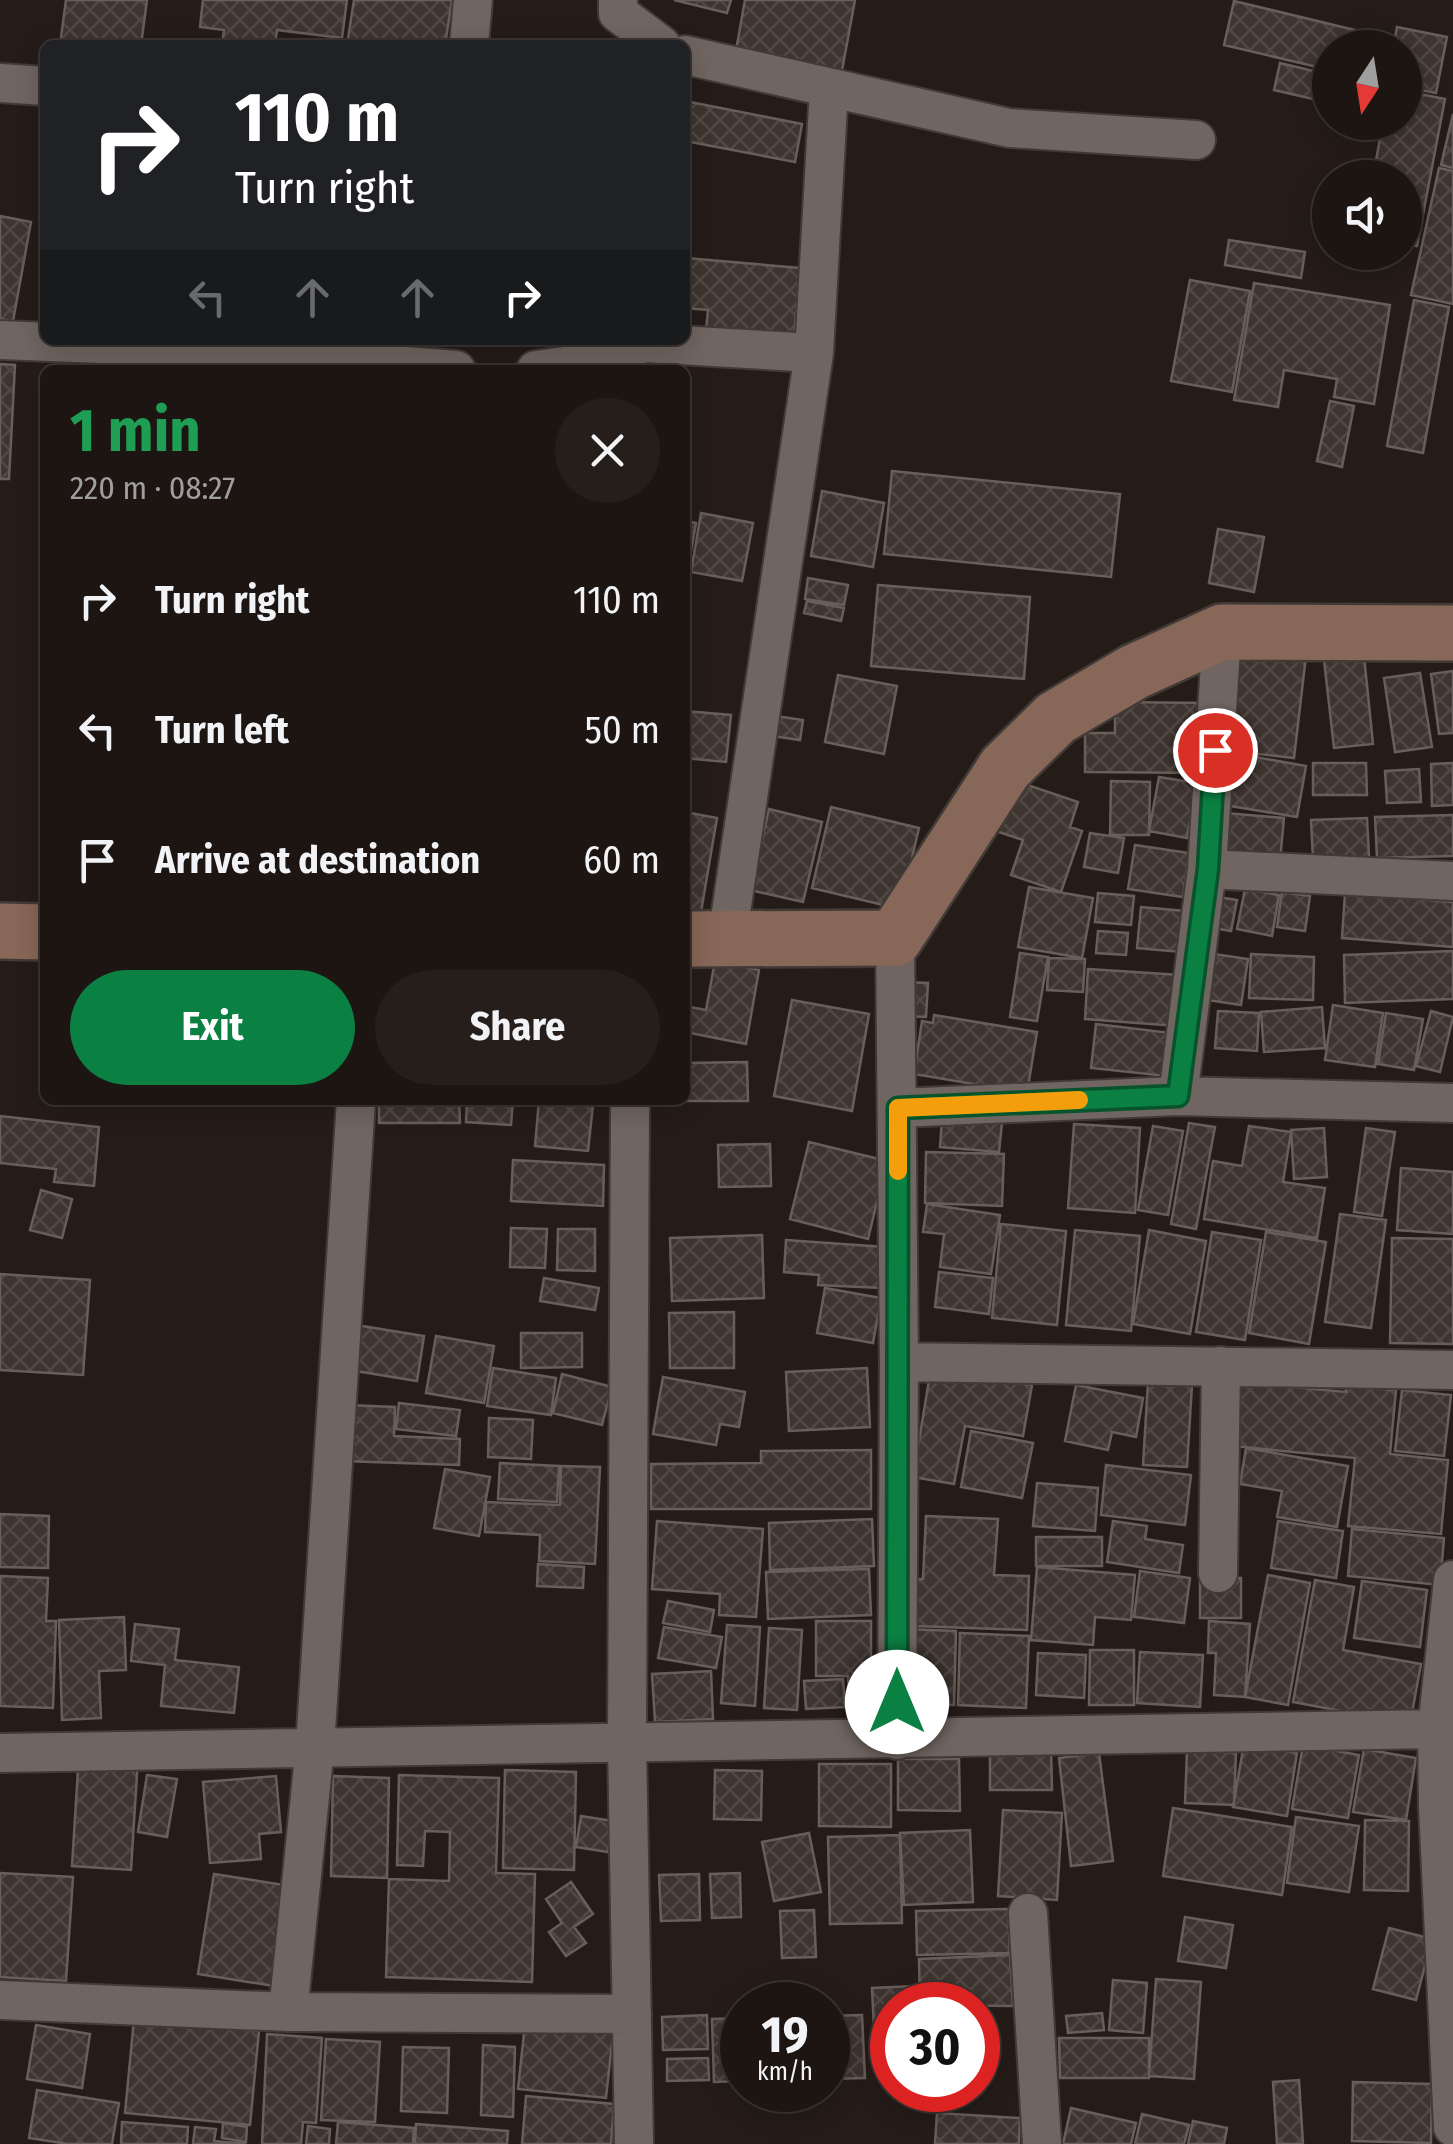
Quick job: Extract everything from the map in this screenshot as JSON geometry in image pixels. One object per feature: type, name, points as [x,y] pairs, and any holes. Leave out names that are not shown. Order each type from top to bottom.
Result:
[{"type":"street","points":[[470,40],[473,0]]},
{"type":"street","points":[[618,0],[618,13],[654,40]]},
{"type":"street","points":[[690,56],[1009,128],[1196,140]]},
{"type":"street","points":[[0,82],[40,86]]},
{"type":"street","points":[[829,88],[814,352],[706,939],[896,938]]},
{"type":"street","points":[[0,340],[40,342]]},
{"type":"street","points":[[125,345],[392,365]]},
{"type":"street","points":[[568,365],[638,345]]},
{"type":"street","points":[[683,345],[814,352]]},
{"type":"street","points":[[897,1740],[900,1362],[896,938],[1005,768],[1056,718],[1134,672],[1222,632],[1453,633]]},
{"type":"street","points":[[1178,1096],[1208,869],[1222,632]]},
{"type":"street","points":[[1208,869],[1453,880]]},
{"type":"street","points":[[0,931],[40,932]]},
{"type":"street","points":[[898,1108],[1178,1096],[1453,1103]]},
{"type":"street","points":[[288,2012],[315,1747],[356,1105]]},
{"type":"street","points":[[630,1105],[626,1742],[634,2144]]},
{"type":"street","points":[[900,1362],[1453,1370]]},
{"type":"street","points":[[1218,1574],[1221,1366]]},
{"type":"street","points":[[1453,1580],[1438,1729],[1453,2127]]},
{"type":"street","points":[[0,1753],[1438,1729]]},
{"type":"street","points":[[1028,1913],[1042,2144]]},
{"type":"street","points":[[0,2000],[288,2012],[632,2014]]},
{"type":"building","points":[[66,0],[147,0],[142,40],[61,40]]},
{"type":"building","points":[[203,0],[347,0],[342,38],[277,30],[276,40],[223,40],[224,30],[200,27]]},
{"type":"building","points":[[354,0],[452,0],[446,40],[348,40]]},
{"type":"building","points":[[674,0],[731,0],[727,13]]},
{"type":"building","points":[[745,0],[855,0],[841,76],[735,56]]},
{"type":"building","points":[[1234,1],[1355,30],[1312,30],[1312,66],[1224,45]]},
{"type":"building","points":[[1422,32],[1447,37],[1436,93],[1422,90]]},
{"type":"building","points":[[1280,63],[1312,71],[1312,99],[1274,90]]},
{"type":"building","points":[[1422,94],[1445,99],[1422,220],[1422,160],[1376,160],[1380,140],[1422,140]]},
{"type":"building","points":[[690,102],[802,124],[795,162],[690,142]]},
{"type":"building","points":[[1453,114],[1453,168],[1441,165]]},
{"type":"building","points":[[1439,168],[1453,171],[1453,304],[1411,295],[1417,270],[1422,270],[1422,245]]},
{"type":"building","points":[[0,216],[31,222],[13,321],[0,319]]},
{"type":"building","points":[[1229,240],[1305,252],[1301,278],[1225,265]]},
{"type":"building","points":[[690,258],[800,268],[794,337],[706,330],[708,310],[690,308]]},
{"type":"building","points":[[1190,280],[1250,291],[1232,392],[1171,381]]},
{"type":"building","points":[[1254,283],[1390,305],[1374,404],[1334,397],[1337,379],[1284,370],[1278,407],[1234,400]]},
{"type":"building","points":[[1414,300],[1449,307],[1423,453],[1387,446]]},
{"type":"building","points":[[0,364],[15,365],[9,479],[0,479]]},
{"type":"building","points":[[1330,401],[1354,406],[1342,467],[1317,461]]},
{"type":"building","points":[[892,471],[1120,494],[1111,577],[884,554]]},
{"type":"building","points":[[822,491],[884,503],[873,567],[811,556]]},
{"type":"building","points":[[701,513],[753,523],[742,581],[691,572]]},
{"type":"building","points":[[690,522],[696,523],[690,557]]},
{"type":"building","points":[[1218,529],[1264,537],[1254,592],[1209,583]]},
{"type":"building","points":[[808,578],[848,585],[844,605],[805,599]]},
{"type":"building","points":[[878,585],[1030,597],[1024,679],[871,666]]},
{"type":"building","points":[[807,601],[844,608],[841,621],[804,613]]},
{"type":"building","points":[[1229,647],[1306,656],[1294,758],[1231,751],[1236,710],[1222,709]]},
{"type":"building","points":[[1364,656],[1373,744],[1334,748],[1324,660]]},
{"type":"building","points":[[1453,671],[1453,733],[1439,734],[1431,674]]},
{"type":"building","points":[[1420,673],[1432,747],[1395,752],[1384,678]]},
{"type":"building","points":[[838,675],[897,686],[884,754],[825,742]]},
{"type":"building","points":[[1115,702],[1207,703],[1206,773],[1085,772],[1085,733],[1115,733]]},
{"type":"building","points":[[690,711],[731,715],[726,762],[690,758]]},
{"type":"building","points":[[762,714],[803,720],[800,740],[759,734]]},
{"type":"building","points":[[1233,753],[1306,766],[1297,817],[1224,805]]},
{"type":"building","points":[[1313,763],[1366,763],[1367,795],[1313,795]]},
{"type":"building","points":[[1453,763],[1453,805],[1432,806],[1431,764]]},
{"type":"building","points":[[1419,769],[1421,802],[1387,803],[1385,771]]},
{"type":"building","points":[[1159,777],[1197,783],[1187,838],[1149,831]]},
{"type":"building","points":[[1007,778],[1078,802],[1070,827],[1082,831],[1061,892],[1011,875],[1023,840],[990,829]]},
{"type":"building","points":[[1111,781],[1150,782],[1149,835],[1110,835]]},
{"type":"building","points":[[831,807],[919,828],[900,909],[812,888]]},
{"type":"building","points":[[769,809],[822,822],[803,902],[750,890]]},
{"type":"building","points":[[690,813],[717,818],[701,912],[690,910]]},
{"type":"building","points":[[1225,813],[1284,818],[1280,860],[1222,855]]},
{"type":"building","points":[[1453,815],[1453,856],[1377,858],[1375,817]]},
{"type":"building","points":[[1367,818],[1369,857],[1313,859],[1311,820]]},
{"type":"building","points":[[1090,833],[1124,838],[1118,873],[1084,867]]},
{"type":"building","points":[[1135,845],[1189,853],[1183,897],[1128,889]]},
{"type":"building","points":[[1029,887],[1093,898],[1082,958],[1018,947]]},
{"type":"building","points":[[1245,889],[1279,895],[1272,936],[1237,929]]},
{"type":"building","points":[[1282,892],[1310,896],[1305,931],[1277,927]]},
{"type":"building","points":[[1098,893],[1134,896],[1131,925],[1095,922]]},
{"type":"building","points":[[1345,893],[1453,902],[1453,947],[1342,938]]},
{"type":"building","points":[[1212,896],[1237,900],[1231,931],[1208,927]]},
{"type":"building","points":[[1141,907],[1185,911],[1181,952],[1137,948]]},
{"type":"building","points":[[1098,931],[1128,933],[1126,955],[1096,953]]},
{"type":"building","points":[[1453,951],[1453,999],[1345,1003],[1344,955]]},
{"type":"building","points":[[1020,953],[1048,957],[1037,1021],[1010,1017]]},
{"type":"building","points":[[1207,953],[1248,959],[1241,1005],[1201,999]]},
{"type":"building","points":[[1251,954],[1314,957],[1313,1000],[1249,998]]},
{"type":"building","points":[[1049,958],[1085,959],[1083,992],[1047,990]]},
{"type":"building","points":[[715,961],[759,970],[746,1044],[690,1033],[690,1007],[706,1010]]},
{"type":"building","points":[[1088,969],[1180,975],[1176,1026],[1085,1019]]},
{"type":"building","points":[[904,982],[928,983],[926,1017],[902,1016]]},
{"type":"building","points":[[792,1000],[869,1014],[852,1111],[774,1096]]},
{"type":"building","points":[[1333,1005],[1383,1013],[1375,1067],[1325,1060]]},
{"type":"building","points":[[1322,1007],[1325,1048],[1264,1052],[1261,1012]]},
{"type":"building","points":[[1218,1011],[1259,1013],[1257,1051],[1215,1048]]},
{"type":"building","points":[[1431,1011],[1453,1017],[1440,1072],[1416,1066]]},
{"type":"building","points":[[1386,1013],[1423,1019],[1414,1070],[1378,1064]]},
{"type":"building","points":[[934,1015],[1037,1032],[1027,1093],[914,1074],[922,1021],[933,1023]]},
{"type":"building","points":[[1096,1024],[1171,1033],[1166,1076],[1091,1068]]},
{"type":"building","points":[[747,1062],[748,1101],[690,1101],[690,1063]]},
{"type":"building","points":[[379,1105],[459,1105],[460,1123],[379,1123]]},
{"type":"building","points":[[467,1105],[513,1105],[511,1125],[466,1122]]},
{"type":"building","points":[[539,1105],[593,1105],[588,1151],[535,1146]]},
{"type":"building","points":[[0,1116],[99,1127],[94,1186],[54,1182],[56,1169],[0,1163]]},
{"type":"building","points":[[942,1119],[1002,1123],[999,1152],[940,1147]]},
{"type":"building","points":[[1189,1123],[1215,1127],[1196,1229],[1171,1224]]},
{"type":"building","points":[[1074,1124],[1140,1128],[1135,1213],[1068,1208]]},
{"type":"building","points":[[1153,1126],[1183,1131],[1168,1215],[1138,1210]]},
{"type":"building","points":[[1249,1126],[1291,1132],[1283,1182],[1325,1188],[1317,1238],[1204,1219],[1213,1161],[1242,1166]]},
{"type":"building","points":[[1324,1128],[1327,1177],[1294,1179],[1291,1130]]},
{"type":"building","points":[[1366,1128],[1395,1132],[1382,1216],[1354,1212]]},
{"type":"building","points":[[809,1142],[887,1161],[868,1239],[790,1219]]},
{"type":"building","points":[[770,1144],[771,1186],[719,1187],[718,1145]]},
{"type":"building","points":[[926,1152],[1004,1154],[1002,1206],[925,1203]]},
{"type":"building","points":[[513,1160],[604,1165],[603,1206],[511,1201]]},
{"type":"building","points":[[1401,1168],[1453,1172],[1453,1234],[1397,1230]]},
{"type":"building","points":[[41,1190],[72,1199],[62,1238],[30,1230]]},
{"type":"building","points":[[927,1204],[1000,1215],[991,1274],[940,1267],[944,1234],[923,1232]]},
{"type":"building","points":[[1340,1214],[1386,1220],[1371,1328],[1325,1322]]},
{"type":"building","points":[[1001,1224],[1066,1231],[1057,1325],[992,1318]]},
{"type":"building","points":[[511,1228],[547,1229],[545,1268],[510,1267]]},
{"type":"building","points":[[558,1229],[595,1229],[595,1271],[557,1270]]},
{"type":"building","points":[[1075,1230],[1140,1236],[1131,1331],[1066,1325]]},
{"type":"building","points":[[1149,1230],[1206,1241],[1190,1334],[1133,1324]]},
{"type":"building","points":[[1212,1232],[1261,1240],[1245,1340],[1196,1332]]},
{"type":"building","points":[[1266,1232],[1326,1242],[1309,1344],[1249,1333]]},
{"type":"building","points":[[762,1235],[764,1298],[672,1301],[670,1238]]},
{"type":"building","points":[[1392,1238],[1453,1239],[1453,1344],[1390,1343]]},
{"type":"building","points":[[786,1240],[884,1247],[881,1288],[818,1285],[819,1275],[784,1272]]},
{"type":"building","points":[[939,1272],[993,1278],[989,1314],[935,1307]]},
{"type":"building","points":[[0,1274],[90,1280],[83,1375],[0,1370]]},
{"type":"building","points":[[544,1278],[599,1288],[595,1310],[540,1301]]},
{"type":"building","points":[[825,1288],[881,1298],[873,1343],[817,1333]]},
{"type":"building","points":[[734,1312],[734,1368],[670,1368],[669,1313]]},
{"type":"building","points":[[350,1324],[424,1336],[417,1381],[343,1369]]},
{"type":"building","points":[[521,1333],[582,1333],[582,1367],[521,1368]]},
{"type":"building","points":[[436,1336],[494,1346],[484,1403],[426,1393]]},
{"type":"building","points":[[493,1368],[556,1378],[551,1415],[487,1406]]},
{"type":"building","points":[[867,1368],[870,1427],[789,1431],[786,1372]]},
{"type":"building","points":[[931,1368],[1032,1385],[1023,1436],[965,1426],[954,1484],[913,1477]]},
{"type":"building","points":[[562,1374],[612,1387],[602,1425],[553,1413]]},
{"type":"building","points":[[663,1377],[745,1392],[739,1427],[720,1424],[716,1445],[653,1434]]},
{"type":"building","points":[[1148,1382],[1192,1385],[1187,1467],[1143,1465]]},
{"type":"building","points":[[1239,1382],[1346,1392],[1346,1386],[1396,1390],[1390,1454],[1448,1460],[1441,1534],[1348,1526],[1355,1458],[1233,1446]]},
{"type":"building","points":[[1076,1385],[1143,1398],[1136,1437],[1112,1432],[1108,1450],[1065,1441]]},
{"type":"building","points":[[1402,1390],[1451,1395],[1444,1456],[1395,1451]]},
{"type":"building","points":[[399,1403],[460,1410],[456,1436],[396,1429]]},
{"type":"building","points":[[346,1405],[395,1407],[394,1436],[460,1439],[459,1465],[343,1461]]},
{"type":"building","points":[[489,1418],[533,1420],[531,1459],[488,1457]]},
{"type":"building","points":[[971,1431],[1033,1443],[1022,1498],[961,1487]]},
{"type":"building","points":[[1246,1448],[1348,1466],[1337,1527],[1277,1517],[1282,1491],[1240,1484]]},
{"type":"building","points":[[871,1450],[871,1509],[651,1509],[651,1464],[761,1463],[761,1451]]},
{"type":"building","points":[[500,1463],[559,1466],[557,1502],[498,1499]]},
{"type":"building","points":[[1106,1465],[1191,1475],[1185,1525],[1101,1515]]},
{"type":"building","points":[[561,1466],[600,1467],[595,1564],[539,1561],[540,1535],[485,1532],[486,1502],[560,1505]]},
{"type":"building","points":[[445,1469],[490,1477],[479,1536],[434,1528]]},
{"type":"building","points":[[1037,1483],[1098,1488],[1095,1531],[1033,1526]]},
{"type":"building","points":[[0,1514],[49,1516],[48,1568],[0,1567]]},
{"type":"building","points":[[926,1516],[998,1519],[994,1575],[1029,1576],[1027,1630],[915,1626],[917,1579],[923,1579]]},
{"type":"building","points":[[872,1519],[874,1566],[770,1570],[769,1523]]},
{"type":"building","points":[[657,1521],[763,1529],[756,1617],[719,1615],[720,1594],[652,1589]]},
{"type":"building","points":[[1113,1521],[1147,1526],[1145,1539],[1183,1545],[1179,1573],[1107,1562]]},
{"type":"building","points":[[1278,1521],[1343,1531],[1336,1578],[1271,1568]]},
{"type":"building","points":[[1352,1529],[1444,1538],[1440,1585],[1348,1576]]},
{"type":"building","points":[[1036,1537],[1102,1537],[1102,1566],[1036,1566]]},
{"type":"building","points":[[538,1564],[584,1567],[583,1588],[537,1586]]},
{"type":"building","points":[[1037,1567],[1135,1575],[1131,1620],[1095,1617],[1093,1645],[1031,1640]]},
{"type":"building","points":[[869,1569],[871,1615],[768,1619],[766,1572]]},
{"type":"building","points":[[1140,1571],[1190,1578],[1184,1623],[1134,1617]]},
{"type":"building","points":[[1268,1575],[1310,1583],[1288,1705],[1245,1697]]},
{"type":"building","points":[[0,1576],[48,1578],[46,1621],[56,1621],[53,1708],[0,1706]]},
{"type":"building","points":[[1200,1578],[1241,1578],[1241,1618],[1200,1618]]},
{"type":"building","points":[[1315,1580],[1354,1587],[1343,1650],[1421,1664],[1410,1724],[1293,1702]]},
{"type":"building","points":[[1362,1581],[1427,1590],[1420,1647],[1354,1638]]},
{"type":"building","points":[[668,1601],[714,1610],[710,1632],[663,1623]]},
{"type":"building","points":[[124,1617],[126,1670],[99,1671],[101,1718],[62,1720],[59,1620]]},
{"type":"building","points":[[816,1621],[871,1621],[871,1702],[849,1701],[848,1676],[816,1676]]},
{"type":"building","points":[[1209,1621],[1250,1624],[1245,1697],[1214,1695],[1216,1653],[1208,1653]]},
{"type":"building","points":[[135,1624],[179,1629],[175,1660],[239,1667],[234,1713],[161,1706],[165,1665],[131,1661]]},
{"type":"building","points":[[727,1625],[760,1627],[755,1706],[721,1703]]},
{"type":"building","points":[[664,1627],[722,1637],[716,1668],[658,1658]]},
{"type":"building","points":[[769,1628],[802,1630],[797,1710],[764,1708]]},
{"type":"building","points":[[904,1629],[956,1631],[954,1705],[903,1704]]},
{"type":"building","points":[[960,1633],[1029,1636],[1026,1708],[958,1705]]},
{"type":"building","points":[[1090,1650],[1134,1650],[1134,1705],[1089,1705]]},
{"type":"building","points":[[1140,1652],[1203,1655],[1200,1707],[1137,1703]]},
{"type":"building","points":[[1038,1653],[1086,1655],[1084,1698],[1036,1695]]},
{"type":"building","points":[[711,1671],[713,1719],[655,1722],[652,1674]]},
{"type":"building","points":[[843,1679],[845,1707],[806,1709],[804,1681]]},
{"type":"building","points":[[1244,1744],[1297,1753],[1287,1816],[1233,1807]]},
{"type":"building","points":[[1303,1745],[1359,1755],[1348,1818],[1292,1809]]},
{"type":"building","points":[[990,1749],[1051,1749],[1052,1790],[990,1790]]},
{"type":"building","points":[[1364,1749],[1416,1758],[1406,1820],[1353,1812]]},
{"type":"building","points":[[1187,1750],[1236,1753],[1234,1805],[1185,1803]]},
{"type":"building","points":[[1099,1753],[1113,1861],[1071,1866],[1059,1758]]},
{"type":"building","points":[[79,1754],[138,1758],[131,1870],[72,1866]]},
{"type":"building","points":[[898,1759],[959,1759],[960,1811],[898,1810]]},
{"type":"building","points":[[819,1764],[891,1764],[891,1827],[819,1826]]},
{"type":"building","points":[[505,1770],[576,1772],[574,1870],[503,1868]]},
{"type":"building","points":[[715,1770],[762,1771],[761,1820],[714,1819]]},
{"type":"building","points":[[147,1775],[177,1779],[167,1837],[138,1832]]},
{"type":"building","points":[[399,1775],[499,1778],[496,1873],[535,1874],[532,1982],[386,1977],[389,1879],[449,1881],[450,1832],[425,1831],[423,1866],[397,1865]]},
{"type":"building","points":[[276,1776],[281,1832],[259,1834],[261,1859],[210,1863],[203,1782]]},
{"type":"building","points":[[333,1776],[389,1778],[387,1878],[331,1876]]},
{"type":"building","points":[[1173,1808],[1292,1827],[1282,1895],[1163,1876]]},
{"type":"building","points":[[1003,1810],[1062,1813],[1057,1900],[998,1896]]},
{"type":"building","points":[[581,1816],[613,1821],[608,1852],[576,1847]]},
{"type":"building","points":[[1296,1817],[1359,1826],[1349,1892],[1287,1883]]},
{"type":"building","points":[[1365,1820],[1409,1821],[1408,1891],[1364,1890]]},
{"type":"building","points":[[970,1830],[973,1902],[904,1905],[900,1833]]},
{"type":"building","points":[[809,1833],[821,1892],[774,1901],[762,1842]]},
{"type":"building","points":[[900,1835],[902,1923],[830,1924],[828,1837]]},
{"type":"building","points":[[0,1873],[73,1877],[66,1981],[0,1977]]},
{"type":"building","points":[[740,1873],[741,1917],[712,1918],[710,1874]]},
{"type":"building","points":[[214,1874],[290,1886],[274,1986],[198,1974]]},
{"type":"building","points":[[699,1874],[700,1920],[661,1921],[659,1875]]},
{"type":"building","points":[[571,1882],[593,1914],[574,1927],[586,1943],[566,1956],[549,1932],[562,1923],[546,1899]]},
{"type":"building","points":[[1008,1909],[1010,1953],[917,1955],[916,1911]]},
{"type":"building","points":[[814,1910],[816,1957],[782,1958],[780,1911]]},
{"type":"building","points":[[1185,1917],[1233,1925],[1226,1968],[1178,1961]]},
{"type":"building","points":[[1389,1928],[1432,1939],[1416,2000],[1373,1989]]},
{"type":"building","points":[[1010,1955],[1013,2006],[1000,2006],[1000,1982],[920,1982],[919,1959]]},
{"type":"building","points":[[1156,1979],[1201,1982],[1194,2079],[1149,2076]]},
{"type":"building","points":[[1113,1980],[1147,1983],[1143,2033],[1109,2030]]},
{"type":"building","points":[[1102,2013],[1104,2030],[1068,2033],[1066,2016]]},
{"type":"building","points":[[707,2015],[708,2049],[663,2050],[662,2017]]},
{"type":"building","points":[[850,2015],[862,2015],[865,2078],[850,2078]]},
{"type":"building","points":[[134,2019],[259,2031],[250,2125],[125,2113]]},
{"type":"building","points":[[712,2019],[720,2019],[720,2082],[714,2082]]},
{"type":"building","points":[[525,2024],[613,2034],[606,2098],[518,2089]]},
{"type":"building","points":[[36,2025],[90,2034],[82,2088],[27,2079]]},
{"type":"building","points":[[267,2034],[322,2038],[316,2123],[303,2122],[301,2144],[262,2144]]},
{"type":"building","points":[[1059,2038],[1149,2038],[1149,2078],[1060,2078]]},
{"type":"building","points":[[326,2039],[380,2042],[375,2122],[321,2120]]},
{"type":"building","points":[[483,2045],[515,2047],[513,2117],[481,2115]]},
{"type":"building","points":[[403,2047],[449,2048],[447,2113],[401,2111]]},
{"type":"building","points":[[708,2058],[709,2080],[667,2081],[667,2059]]},
{"type":"building","points":[[1299,2080],[1303,2144],[1277,2144],[1273,2082]]},
{"type":"building","points":[[1353,2082],[1432,2084],[1431,2143],[1352,2141]]},
{"type":"building","points":[[37,2090],[119,2103],[112,2144],[68,2144],[29,2138]]},
{"type":"building","points":[[526,2096],[614,2104],[611,2144],[522,2144]]},
{"type":"building","points":[[1071,2108],[1136,2123],[1131,2144],[1063,2144]]},
{"type":"building","points":[[937,2113],[1020,2118],[1019,2144],[935,2144]]},
{"type":"building","points":[[1142,2114],[1189,2125],[1184,2144],[1135,2144]]},
{"type":"building","points":[[1193,2121],[1227,2128],[1224,2144],[1188,2144]]},
{"type":"building","points":[[122,2122],[188,2127],[187,2144],[121,2144]]},
{"type":"building","points":[[338,2122],[414,2128],[413,2144],[336,2144]]},
{"type":"building","points":[[223,2123],[247,2127],[246,2142],[222,2138]]},
{"type":"building","points":[[416,2124],[508,2131],[507,2144],[415,2144]]},
{"type":"building","points":[[308,2126],[330,2129],[329,2144],[306,2144]]},
{"type":"building","points":[[195,2127],[216,2129],[214,2141],[246,2144],[193,2144]]},
{"type":"slow traffic","points":[[898,1171],[898,1108],[1079,1100]]},
{"type":"route","points":[[897,1702],[898,1108],[1178,1096],[1208,869],[1215,750]]}]
